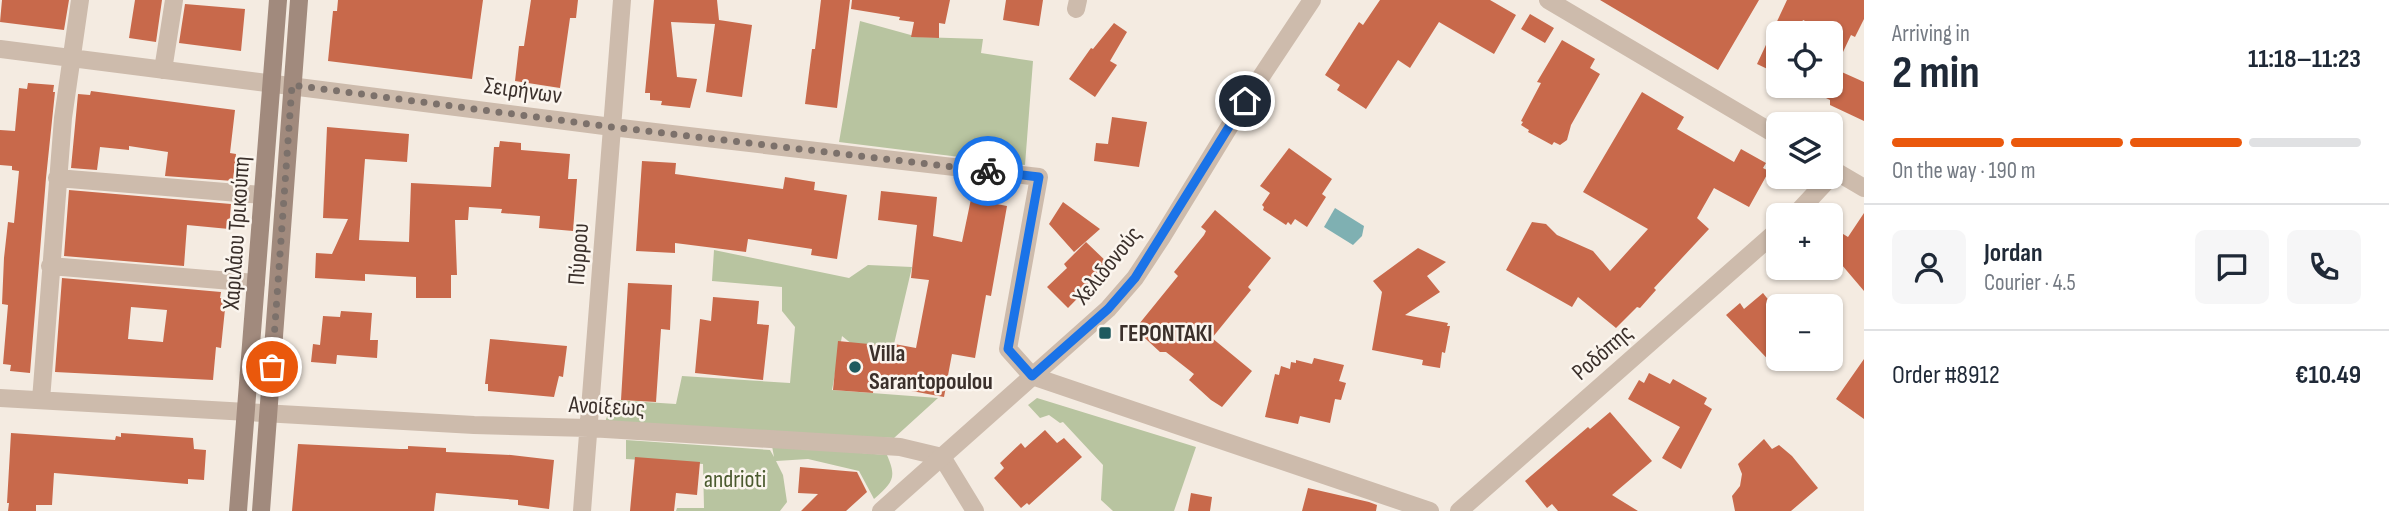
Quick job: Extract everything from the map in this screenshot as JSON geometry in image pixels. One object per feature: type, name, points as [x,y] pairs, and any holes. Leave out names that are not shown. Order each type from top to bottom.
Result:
[{"type":"main road","name":"Χαριλάου Τρικούπη","points":[[238,511],[278,0]]},
{"type":"main road","name":"Χαριλάου Τρικούπη","points":[[261,511],[299,0]]},
{"type":"street","points":[[41,400],[57,178],[80,0]]},
{"type":"street","points":[[163,70],[174,0]]},
{"type":"street","name":"Πύρρου","points":[[582,511],[622,0]]},
{"type":"street","name":"Χελιδονούς","points":[[881,511],[1108,309],[1135,278],[1245,101],[1312,0]]},
{"type":"street","points":[[1548,0],[1766,129]]},
{"type":"street","name":"Σειρήνων","points":[[0,49],[612,127],[1039,177],[1008,349],[1032,376]]},
{"type":"street","points":[[1843,175],[1864,188]]},
{"type":"street","points":[[57,178],[263,195]]},
{"type":"street","points":[[1805,203],[1816,189]]},
{"type":"street","name":"Ροδόπης","points":[[1459,511],[1766,241]]},
{"type":"street","points":[[50,266],[256,283]]},
{"type":"street","points":[[1032,376],[1430,511]]},
{"type":"street","name":"Ανοίξεως","points":[[0,398],[900,447],[942,457]]},
{"type":"street","points":[[942,457],[975,511]]},
{"type":"green space","points":[[860,21],[918,37],[983,39],[981,53],[1033,61],[1025,165],[839,142]]},
{"type":"green space","points":[[714,250],[849,278],[868,265],[912,267],[894,344],[864,354],[842,336],[832,390],[938,398],[894,438],[604,424],[614,400],[676,404],[682,376],[790,383],[795,327],[782,311],[782,287],[712,281]]},
{"type":"green space","points":[[1037,398],[1196,447],[1174,511],[1113,511],[1101,500],[1103,465],[1063,422],[1060,423],[1049,415],[1040,418],[1028,405]]},
{"type":"green space","name":"andrioti","points":[[626,440],[770,450],[774,457],[772,446],[887,455],[892,475],[889,484],[874,499],[859,471],[808,459],[776,461],[783,475],[787,502],[780,511],[676,511],[677,508],[704,508],[703,464],[626,459]]},
{"type":"water","points":[[1335,208],[1364,226],[1362,236],[1353,245],[1324,227]]},
{"type":"building","points":[[2,0],[69,0],[64,30],[0,22]]},
{"type":"building","points":[[135,0],[162,0],[156,42],[129,38]]},
{"type":"building","points":[[338,0],[483,0],[472,79],[328,61],[333,11],[337,11]]},
{"type":"building","points":[[531,0],[578,0],[576,18],[570,18],[560,88],[515,81],[519,46],[524,46]]},
{"type":"building","points":[[654,0],[717,0],[719,20],[752,25],[742,97],[706,92],[715,24],[671,22],[677,77],[697,79],[690,108],[661,105],[662,101],[650,100],[650,93],[645,93]]},
{"type":"building","points":[[821,0],[850,0],[837,108],[805,104]]},
{"type":"building","points":[[852,0],[950,0],[945,24],[939,23],[939,38],[911,37],[914,22],[851,9]]},
{"type":"building","points":[[1006,0],[1043,0],[1039,26],[1003,20]]},
{"type":"building","points":[[1380,0],[1490,0],[1516,15],[1494,54],[1439,22],[1410,68],[1398,60],[1366,109],[1337,90],[1340,85],[1325,75],[1359,22],[1363,25]]},
{"type":"building","points":[[1600,0],[1759,0],[1718,70]]},
{"type":"building","points":[[1787,0],[1864,0],[1864,19],[1855,37],[1851,35],[1843,52],[1843,21],[1777,21]]},
{"type":"building","points":[[185,4],[245,9],[241,51],[179,43]]},
{"type":"building","points":[[1530,14],[1554,28],[1545,43],[1521,29]]},
{"type":"building","points":[[1114,23],[1127,32],[1110,61],[1117,65],[1095,97],[1069,79],[1091,48],[1093,49]]},
{"type":"building","points":[[1562,40],[1595,59],[1590,68],[1600,74],[1571,125],[1567,140],[1560,145],[1554,142],[1552,145],[1528,132],[1529,130],[1521,125],[1521,121],[1541,83],[1537,82]]},
{"type":"building","points":[[1766,45],[1766,68],[1757,64]]},
{"type":"building","points":[[1843,73],[1864,82],[1864,121],[1830,105],[1830,100],[1826,98],[1843,98]]},
{"type":"building","points":[[28,83],[54,85],[55,92],[30,373],[10,371],[11,365],[3,364],[8,305],[2,304],[4,258],[8,222],[14,223],[19,171],[12,170],[12,166],[0,165],[0,130],[15,131],[19,88],[27,89]]},
{"type":"building","points":[[91,91],[235,110],[230,153],[236,154],[233,181],[165,176],[168,152],[129,146],[129,150],[100,147],[97,170],[71,168],[78,94],[90,95]]},
{"type":"building","points":[[1642,92],[1684,117],[1677,129],[1734,162],[1741,149],[1766,163],[1763,168],[1766,170],[1766,176],[1749,207],[1714,188],[1697,218],[1709,229],[1654,288],[1656,290],[1640,308],[1637,307],[1616,328],[1578,297],[1572,307],[1506,270],[1532,222],[1546,224],[1557,235],[1593,251],[1610,271],[1648,229],[1583,192]]},
{"type":"building","points":[[1112,117],[1147,122],[1139,167],[1094,161],[1096,143],[1108,144]]},
{"type":"building","points":[[327,127],[409,134],[407,162],[365,159],[359,240],[409,242],[411,183],[491,187],[494,147],[499,147],[500,141],[521,143],[521,150],[570,154],[568,179],[577,179],[573,231],[539,228],[540,216],[501,213],[502,209],[469,207],[468,220],[455,220],[457,275],[451,275],[451,298],[416,298],[416,277],[365,274],[365,281],[315,278],[316,253],[332,254],[348,219],[323,218]]},
{"type":"building","points":[[1289,148],[1332,179],[1322,194],[1326,197],[1307,227],[1295,219],[1291,225],[1288,222],[1286,225],[1263,210],[1262,205],[1270,193],[1260,186]]},
{"type":"building","points":[[642,161],[676,163],[675,174],[783,189],[785,177],[815,182],[814,190],[847,195],[837,259],[811,255],[812,249],[748,239],[746,252],[675,243],[675,253],[636,251]]},
{"type":"building","points":[[69,190],[231,204],[229,229],[187,225],[184,266],[64,256]]},
{"type":"building","points":[[881,191],[937,197],[933,236],[962,242],[971,199],[1007,206],[991,296],[986,295],[975,358],[952,354],[944,397],[874,384],[873,393],[833,390],[838,341],[889,346],[889,343],[916,348],[929,280],[911,278],[917,225],[878,220]]},
{"type":"building","points":[[1063,202],[1100,229],[1074,252],[1049,224]]},
{"type":"building","points":[[1215,210],[1271,258],[1248,287],[1251,290],[1212,338],[1252,371],[1222,407],[1189,380],[1194,374],[1166,352],[1160,352],[1135,329],[1178,276],[1174,272],[1204,235],[1206,231],[1201,227]]},
{"type":"building","points":[[1864,213],[1864,291],[1843,266],[1843,234],[1848,237]]},
{"type":"building","points":[[1086,242],[1110,265],[1068,308],[1047,287],[1067,268],[1064,264]]},
{"type":"building","points":[[1418,248],[1446,262],[1427,276],[1440,292],[1405,315],[1448,323],[1447,326],[1450,326],[1440,368],[1422,365],[1423,360],[1372,350],[1382,292],[1373,281]]},
{"type":"building","points":[[62,278],[221,292],[220,298],[226,299],[221,348],[216,347],[213,380],[55,372]],"holes":[[[131,307],[167,310],[163,342],[128,339]]]},
{"type":"building","points":[[628,283],[672,285],[670,330],[661,329],[656,402],[621,400]]},
{"type":"building","points":[[1763,293],[1766,297],[1766,357],[1726,315],[1740,303],[1744,309]]},
{"type":"building","points":[[713,297],[759,301],[757,324],[769,325],[763,380],[695,373],[700,319],[711,321]]},
{"type":"building","points":[[341,311],[372,313],[370,340],[378,340],[377,358],[337,355],[336,364],[311,362],[313,344],[320,345],[323,316],[340,317]]},
{"type":"building","points":[[490,339],[567,346],[563,377],[559,376],[554,397],[488,391],[488,384],[485,384]]},
{"type":"building","points":[[1314,358],[1344,365],[1339,381],[1346,383],[1341,400],[1335,399],[1330,423],[1300,416],[1298,424],[1265,417],[1275,374],[1279,375],[1281,366],[1290,369],[1291,362],[1296,363],[1296,360],[1312,364]]},
{"type":"building","points":[[1864,359],[1864,419],[1836,399]]},
{"type":"building","points":[[1649,373],[1670,384],[1673,379],[1707,398],[1704,404],[1712,409],[1681,469],[1662,458],[1680,427],[1628,399],[1639,380],[1644,383]]},
{"type":"building","points":[[1610,412],[1652,461],[1612,495],[1638,511],[1558,511],[1552,504],[1547,508],[1525,481],[1588,427],[1590,429]]},
{"type":"building","points":[[1045,430],[1057,443],[1064,438],[1082,457],[1029,505],[1027,503],[1021,508],[994,478],[1004,468],[1000,463],[1021,443],[1025,448]]},
{"type":"building","points":[[11,433],[115,440],[116,436],[121,437],[121,433],[193,438],[194,449],[206,450],[204,480],[188,479],[188,484],[54,473],[52,505],[36,505],[36,511],[8,511]]},
{"type":"building","points":[[1764,439],[1772,449],[1779,445],[1792,456],[1818,488],[1791,511],[1735,511],[1732,496],[1740,486],[1742,474],[1738,464]]},
{"type":"building","points":[[298,444],[400,449],[408,449],[408,446],[446,448],[446,452],[554,460],[549,509],[518,505],[518,500],[436,493],[434,511],[292,511]]},
{"type":"building","points":[[635,457],[700,462],[697,495],[676,493],[674,511],[630,511]]},
{"type":"building","points":[[800,467],[857,472],[867,492],[846,511],[801,511],[818,494],[798,493]]},
{"type":"building","points":[[1308,488],[1369,502],[1377,505],[1376,511],[1302,511]]},
{"type":"building","points":[[1191,493],[1212,497],[1210,511],[1188,511]]},
{"type":"way so far","points":[[272,367],[292,85],[612,127],[988,171]]},
{"type":"place","name":"ΓΕΡΟΝΤΑΚΙ","points":[[1105,333]]},
{"type":"place","name":"Villa Sarantopoulou","points":[[855,367]]},
{"type":"route","points":[[988,171],[1039,177],[1008,349],[1032,376],[1108,309],[1135,278],[1245,101]]}]
